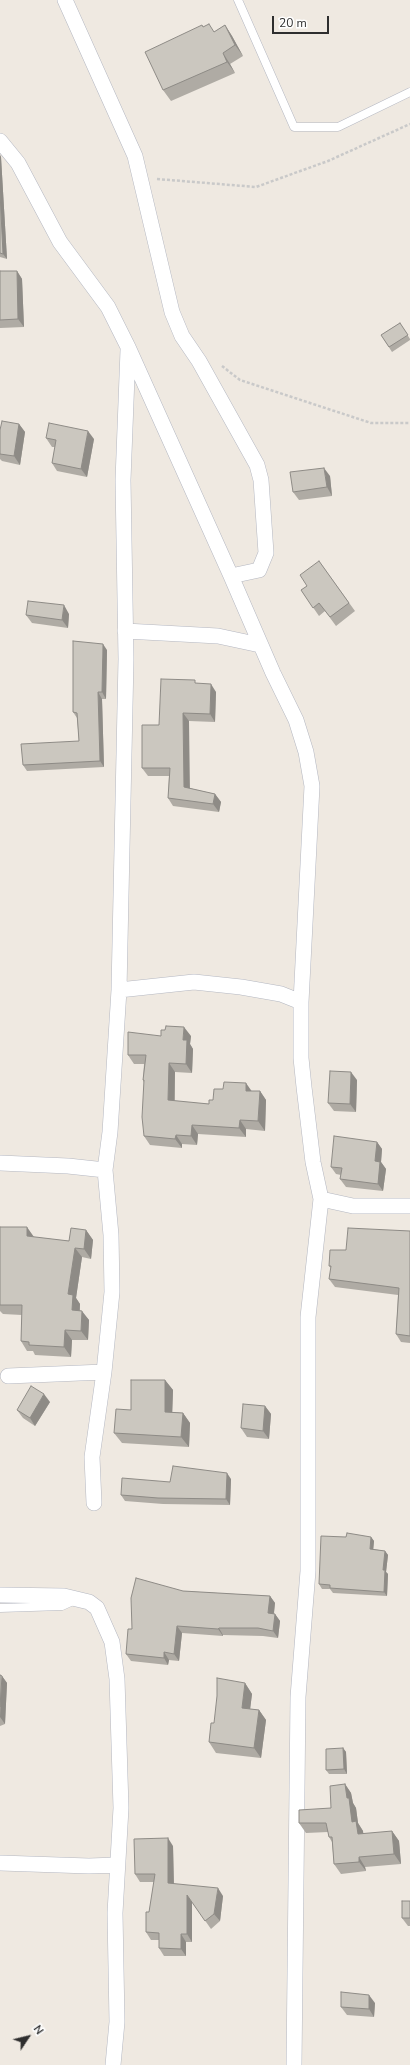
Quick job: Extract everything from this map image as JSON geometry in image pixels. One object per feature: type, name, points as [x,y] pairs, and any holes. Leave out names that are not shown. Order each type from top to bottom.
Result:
[{"type":"street","points":[[65,0],[122,124],[135,156],[172,312],[182,336],[199,361],[257,465],[262,480],[266,553],[259,570],[231,576]]},
{"type":"street","points":[[0,141],[18,163],[60,242],[108,307],[128,348],[231,576],[260,645],[296,720],[306,752],[312,786],[301,1002],[301,1058],[312,1156],[321,1200],[308,1317],[308,1571],[298,1697],[294,2065]]},
{"type":"street","points":[[94,1503],[92,1457],[104,1372],[112,1292],[111,1235],[105,1170],[110,1132],[119,990],[125,631],[123,480],[128,348]]},
{"type":"street","points":[[125,631],[218,636],[260,645]]},
{"type":"street","points":[[119,990],[167,983],[194,982],[241,987],[281,994],[301,1002]]},
{"type":"street","points":[[0,1163],[68,1166],[105,1170]]},
{"type":"street","points":[[321,1200],[353,1206],[410,1206]]},
{"type":"street","points":[[8,1376],[104,1372]]},
{"type":"street","points":[[0,1595],[64,1596],[78,1598],[89,1602],[97,1608],[112,1642],[117,1679],[121,1808],[115,1913],[117,2022],[113,2065]]},
{"type":"street","points":[[0,1863],[89,1866],[117,1865]]},
{"type":"lane","points":[[238,0],[294,127],[338,127],[410,92]]},
{"type":"lane","points":[[0,1608],[62,1606],[78,1598]]},
{"type":"path","points":[[140,178],[256,187],[328,161],[410,124]]},
{"type":"path","points":[[217,362],[240,380],[371,423],[410,423]]},
{"type":"building","points":[[209,24],[214,32],[225,25],[235,45],[223,53],[227,62],[163,90],[145,52],[202,25],[203,27]]},
{"type":"building","points":[[0,192],[3,254],[0,253]]},
{"type":"building","points":[[0,271],[17,271],[18,319],[0,320]]},
{"type":"building","points":[[400,323],[408,335],[389,347],[381,335]]},
{"type":"building","points":[[2,421],[19,424],[14,456],[0,454],[0,430]]},
{"type":"building","points":[[49,423],[88,431],[81,469],[52,463],[56,440],[46,438]]},
{"type":"building","points":[[324,468],[327,487],[293,492],[290,472]]},
{"type":"building","points":[[319,561],[349,603],[330,617],[319,603],[313,608],[301,590],[307,586],[300,575]]},
{"type":"building","points":[[28,601],[64,605],[62,620],[26,615]]},
{"type":"building","points":[[73,641],[103,644],[102,692],[98,692],[100,761],[23,765],[21,744],[79,741],[77,713],[73,712]]},
{"type":"building","points":[[161,679],[195,680],[195,683],[211,684],[210,714],[183,713],[184,787],[215,794],[213,804],[168,798],[170,768],[142,768],[142,725],[159,725]]},
{"type":"building","points":[[166,1026],[184,1027],[183,1040],[187,1040],[186,1064],[169,1063],[168,1100],[209,1104],[209,1100],[213,1100],[214,1089],[223,1089],[224,1082],[246,1083],[246,1091],[260,1091],[258,1121],[240,1120],[239,1128],[192,1125],[191,1136],[176,1135],[175,1139],[144,1136],[142,1117],[143,1080],[146,1055],[128,1055],[128,1032],[161,1036],[161,1030],[165,1030]]},
{"type":"building","points":[[330,1071],[351,1072],[350,1104],[328,1103]]},
{"type":"building","points":[[334,1136],[377,1142],[375,1161],[380,1162],[378,1184],[340,1179],[342,1168],[331,1167]]},
{"type":"building","points":[[0,1227],[27,1227],[27,1236],[69,1241],[71,1228],[86,1230],[84,1249],[75,1248],[68,1294],[73,1295],[72,1310],[82,1311],[81,1331],[65,1330],[64,1347],[29,1345],[29,1342],[21,1341],[22,1305],[0,1305]]},
{"type":"building","points":[[348,1228],[410,1231],[410,1336],[396,1334],[399,1288],[329,1279],[331,1266],[329,1266],[330,1250],[346,1250]]},
{"type":"building","points":[[131,1380],[165,1380],[165,1412],[183,1413],[181,1437],[114,1433],[116,1409],[131,1410]]},
{"type":"building","points":[[31,1386],[44,1394],[30,1418],[17,1410]]},
{"type":"building","points":[[243,1404],[265,1406],[263,1431],[241,1428]]},
{"type":"building","points":[[173,1466],[227,1473],[226,1499],[158,1498],[121,1495],[122,1478],[170,1482]]},
{"type":"building","points":[[347,1533],[371,1537],[370,1549],[385,1551],[383,1570],[385,1570],[384,1592],[330,1588],[330,1585],[319,1584],[321,1536],[346,1537]]},
{"type":"building","points":[[136,1578],[183,1591],[270,1596],[268,1613],[275,1614],[273,1631],[258,1628],[218,1629],[177,1626],[174,1654],[164,1652],[164,1658],[126,1654],[128,1629],[132,1629],[131,1598]]},
{"type":"building","points":[[0,1675],[2,1676],[0,1707]]},
{"type":"building","points":[[217,1678],[245,1683],[242,1708],[259,1710],[254,1748],[209,1742],[211,1723],[214,1723]]},
{"type":"building","points":[[343,1748],[344,1769],[326,1770],[326,1749]]},
{"type":"building","points":[[345,1784],[347,1798],[349,1798],[352,1822],[356,1821],[358,1834],[392,1831],[394,1854],[359,1857],[359,1862],[334,1864],[332,1837],[329,1837],[326,1823],[299,1823],[299,1810],[331,1808],[330,1786]]},
{"type":"building","points":[[168,1838],[168,1883],[218,1888],[214,1914],[205,1921],[187,1895],[187,1934],[181,1934],[181,1949],[159,1948],[159,1933],[146,1932],[146,1912],[149,1912],[155,1874],[135,1874],[134,1839]]},
{"type":"building","points":[[402,1901],[410,1901],[410,1918],[402,1918]]},
{"type":"building","points":[[341,1992],[369,1995],[369,2009],[341,2007]]}]
